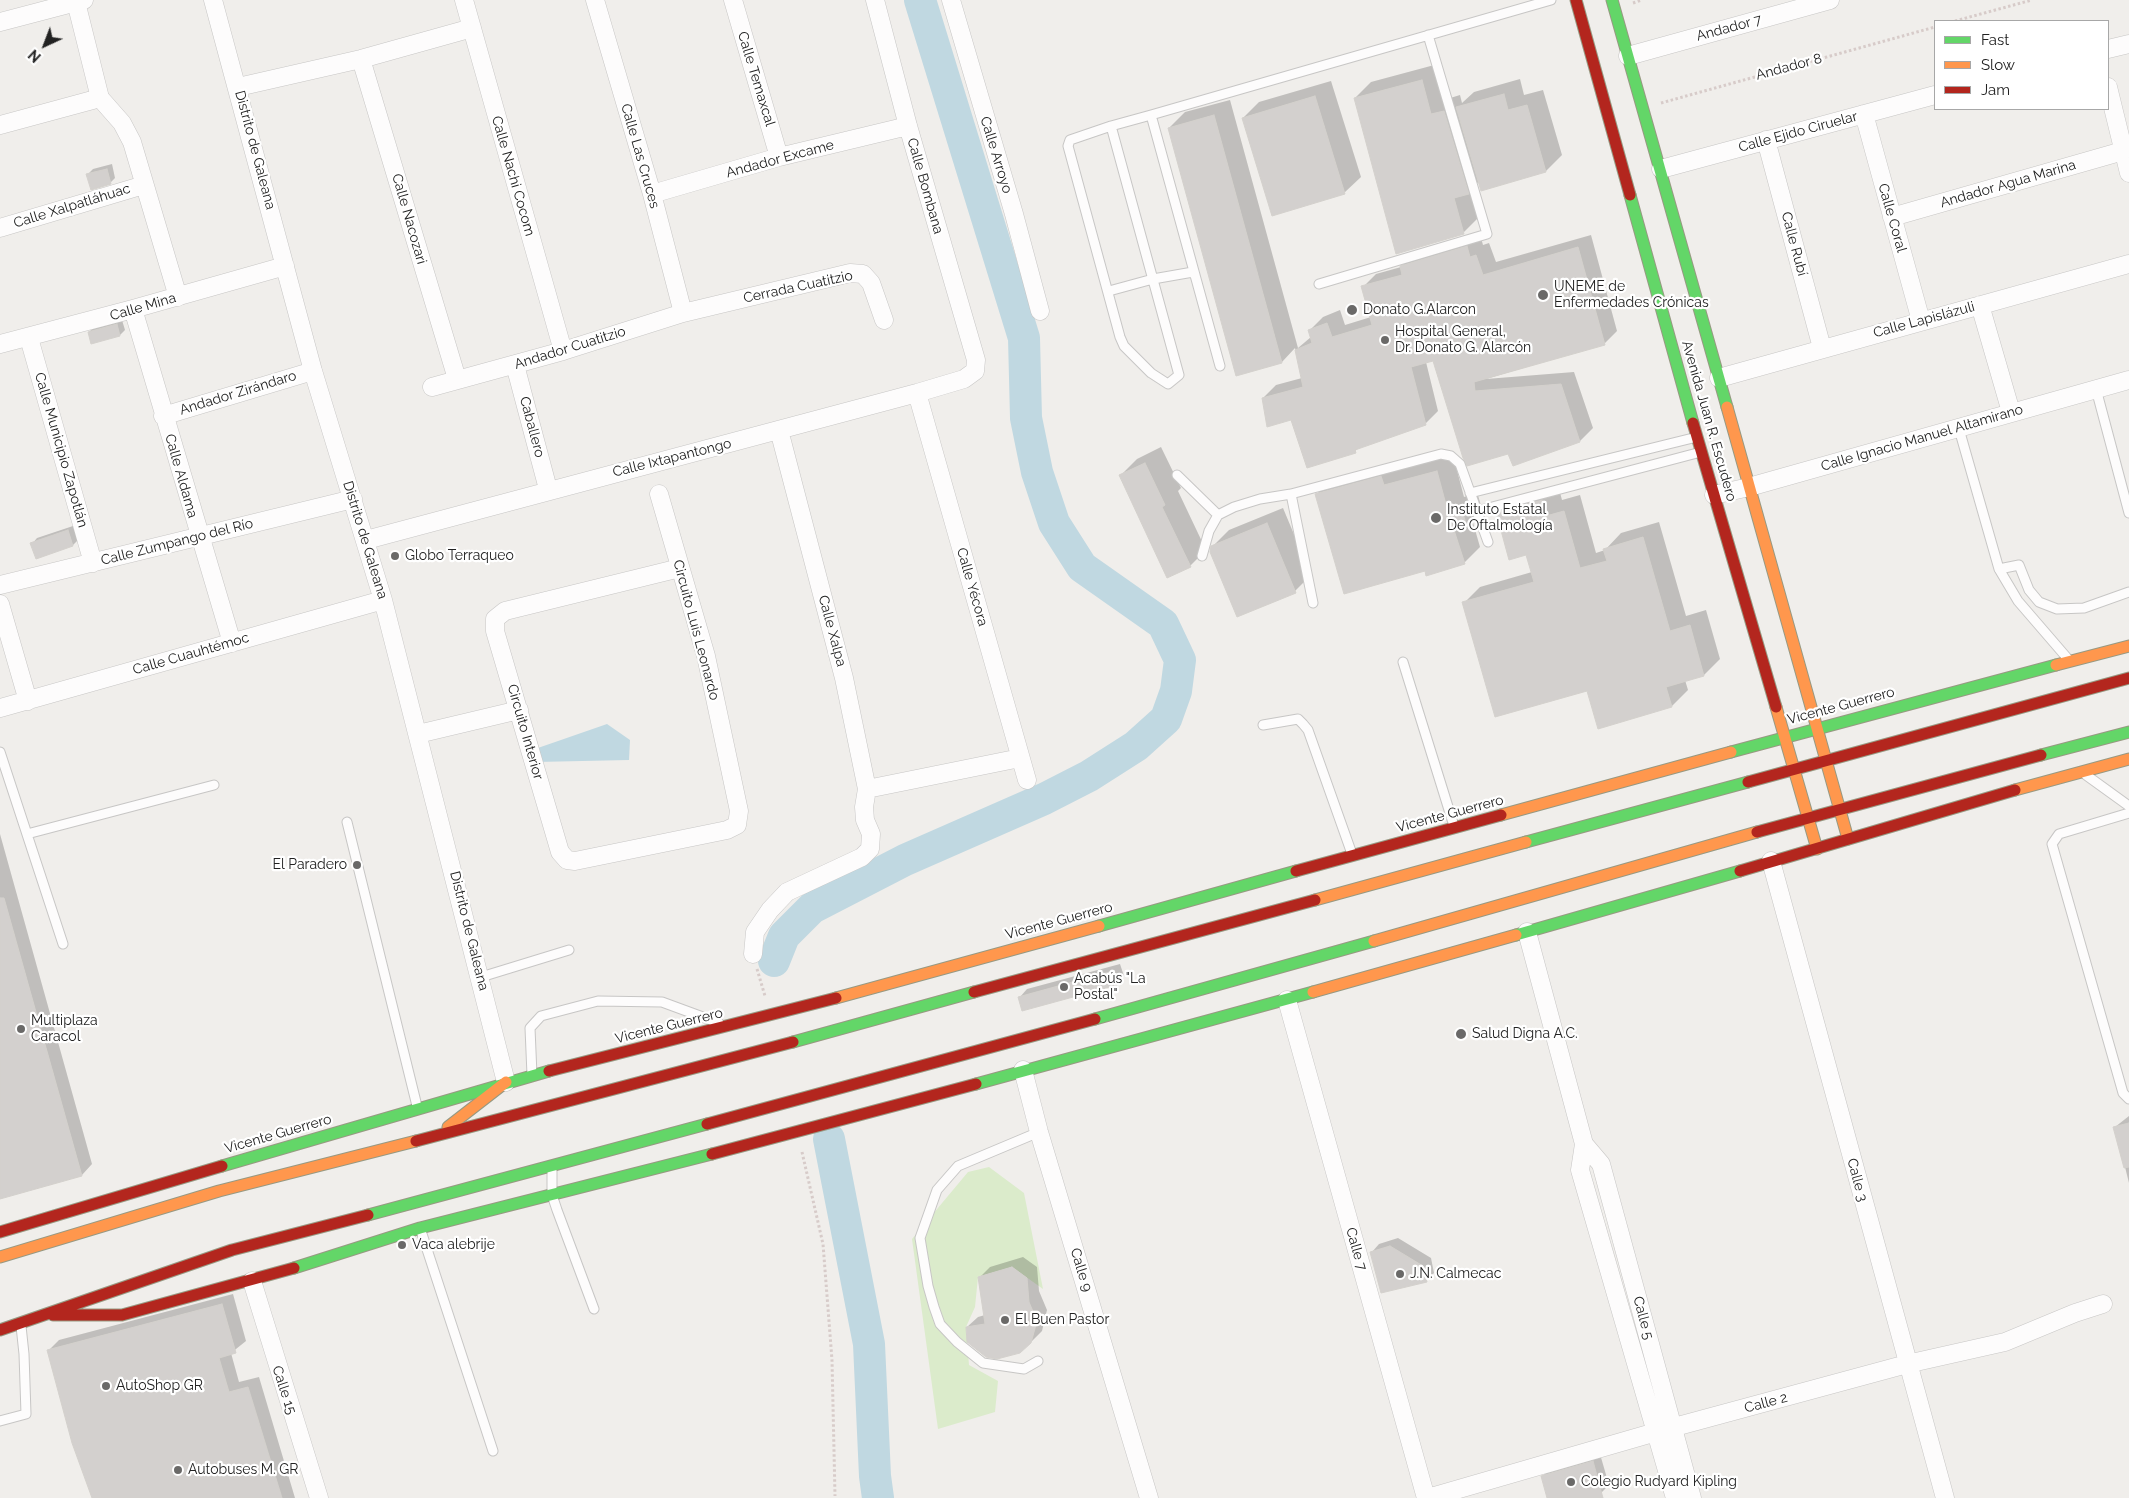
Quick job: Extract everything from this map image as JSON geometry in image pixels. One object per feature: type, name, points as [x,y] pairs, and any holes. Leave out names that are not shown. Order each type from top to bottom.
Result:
[{"type":"main road","name":"Avenida Juan R. Escudero","points":[[1576,0],[1697,436],[1817,849]]},
{"type":"main road","name":"Avenida Juan R. Escudero","points":[[1612,0],[1848,840]]},
{"type":"main road","name":"Vicente Guerrero","points":[[0,1232],[506,1082],[771,1016],[1816,728],[2129,646]]},
{"type":"main road","points":[[0,1257],[219,1191],[649,1081],[1794,771],[2129,678]]},
{"type":"main road","points":[[46,1315],[122,1315],[252,1281],[552,1166],[1204,997],[1807,818],[2129,732]]},
{"type":"main road","points":[[0,1330],[232,1250],[418,1216],[552,1195],[796,1133],[1287,1000],[2129,759]]},
{"type":"main road","points":[[1204,997],[1212,1020]]},
{"type":"main road","points":[[439,1134],[506,1082]]},
{"type":"main road","points":[[10,1267],[39,1246]]},
{"type":"street","name":"Distrito de Galeana","points":[[214,0],[313,371],[383,600],[481,977],[506,1082]]},
{"type":"street","name":"Calle Nachi Cocom","points":[[464,0],[563,351]]},
{"type":"street","name":"Calle Las Cruces","points":[[595,0],[652,194],[683,313]]},
{"type":"street","name":"Calle Temaxcal","points":[[732,0],[779,157]]},
{"type":"street","name":"Calle Bombana","points":[[875,0],[908,126],[976,360],[975,371]]},
{"type":"street","name":"Calle Arroyo","points":[[951,0],[1017,223],[1040,311]]},
{"type":"street","name":"Andador 7","points":[[1628,56],[1830,0]]},
{"type":"street","points":[[0,22],[80,1],[100,98],[122,123],[132,142],[178,297]]},
{"type":"street","points":[[238,87],[361,59],[472,28]]},
{"type":"street","points":[[2109,50],[2129,44]]},
{"type":"street","name":"Calle Nacozari","points":[[361,59],[457,379]]},
{"type":"street","points":[[2109,91],[2129,173]]},
{"type":"street","name":"Calle Ejido Ciruelar","points":[[1661,169],[1934,95]]},
{"type":"street","points":[[0,126],[100,98]]},
{"type":"street","name":"Calle Coral","points":[[1864,114],[1921,321]]},
{"type":"street","name":"Andador Excame","points":[[652,194],[779,157],[908,126]]},
{"type":"street","name":"Calle Rubí","points":[[1766,140],[1822,348]]},
{"type":"street","name":"Andador Agua Marina","points":[[1892,217],[2124,151]]},
{"type":"street","name":"Calle Xalpatláhuac","points":[[0,228],[144,185]]},
{"type":"street","name":"Calle Lapislázuli","points":[[1719,378],[2129,264]]},
{"type":"street","name":"Calle Mina","points":[[0,344],[29,338],[285,266]]},
{"type":"street","name":"Cerrada Cuatitzio","points":[[683,313],[850,273],[863,274],[871,283],[884,320]]},
{"type":"street","points":[[1980,305],[2011,412]]},
{"type":"street","name":"Calle Aldama","points":[[133,309],[163,416],[232,642]]},
{"type":"street","name":"Andador Cuatitzio","points":[[457,379],[563,351],[683,313]]},
{"type":"street","name":"Calle Municipio Zapotlán","points":[[29,338],[93,563]]},
{"type":"street","name":"Caballero","points":[[515,365],[548,489]]},
{"type":"street","name":"Andador Zirándaro","points":[[163,416],[313,371]]},
{"type":"street","name":"Calle Ixtapantongo","points":[[366,540],[548,489],[917,393],[964,379],[975,371]]},
{"type":"street","points":[[432,387],[457,379]]},
{"type":"street","name":"Calle Ignacio Manuel Altamirano","points":[[1714,495],[1959,429],[2011,412],[2129,380]]},
{"type":"street","name":"Calle Yécora","points":[[917,393],[1027,780]]},
{"type":"street","name":"Calle Xalpa","points":[[753,954],[755,932],[770,910],[787,892],[862,857],[870,849],[871,834],[865,820],[864,807],[868,789],[844,678],[779,430]]},
{"type":"street","name":"Circuito Luis Leonardo","points":[[659,494],[706,656],[739,811],[737,825]]},
{"type":"street","name":"Calle Zumpango del Río","points":[[0,585],[353,498]]},
{"type":"street","name":"Circuito Interior","points":[[680,568],[504,611],[495,619],[495,631],[560,852],[567,860],[575,861],[727,830],[737,825]]},
{"type":"street","name":"Calle Cuauhtémoc","points":[[0,708],[383,600]]},
{"type":"street","points":[[0,604],[28,701]]},
{"type":"street","points":[[418,734],[519,710]]},
{"type":"street","points":[[868,789],[1020,758]]},
{"type":"street","name":"Calle 3","points":[[1771,861],[1945,1498]]},
{"type":"street","name":"Calle 5","points":[[1527,932],[1584,1144],[1580,1170],[1665,1430],[1692,1498]]},
{"type":"street","name":"Calle 7","points":[[1287,1000],[1427,1498]]},
{"type":"street","name":"Calle 9","points":[[1023,1070],[1039,1132],[1149,1498]]},
{"type":"street","name":"Calle 15","points":[[252,1281],[319,1498]]},
{"type":"street","name":"Calle 2","points":[[1427,1498],[1665,1430],[1908,1364],[2005,1342],[2075,1313],[2103,1304]]},
{"type":"street","name":"Calle 5","points":[[1665,1430],[1675,1498]]},
{"type":"lane","points":[[1111,126],[1179,375],[1168,384],[1151,373],[1124,346],[1120,337],[1068,146],[1070,140],[1111,126],[1551,0]]},
{"type":"lane","points":[[1319,284],[1487,234],[1428,35]]},
{"type":"lane","points":[[1151,115],[1220,366]]},
{"type":"lane","points":[[1109,291],[1153,279],[1193,272]]},
{"type":"lane","points":[[2096,389],[2129,513]]},
{"type":"lane","points":[[1959,429],[1999,569],[2018,601],[2070,661]]},
{"type":"lane","points":[[1470,493],[1697,436]]},
{"type":"lane","points":[[1477,511],[1702,452]]},
{"type":"lane","points":[[1202,556],[1209,531],[1218,516],[1234,507],[1260,499],[1291,494],[1441,454],[1451,456],[1460,464],[1488,542]]},
{"type":"lane","points":[[1177,475],[1218,516]]},
{"type":"lane","points":[[1291,494],[1314,603]]},
{"type":"lane","points":[[1999,569],[2019,566],[2029,590],[2039,602],[2056,609],[2084,608],[2129,592]]},
{"type":"lane","points":[[1404,662],[1454,828]]},
{"type":"lane","points":[[1263,725],[1298,719],[1308,730],[1353,856]]},
{"type":"lane","points":[[0,752],[62,944]]},
{"type":"lane","points":[[2081,772],[2129,806]]},
{"type":"lane","points":[[27,834],[214,785]]},
{"type":"lane","points":[[2129,814],[2060,834],[2052,844],[2123,1093],[2129,1100]]},
{"type":"lane","points":[[347,822],[418,1108]]},
{"type":"lane","points":[[481,977],[570,950]]},
{"type":"lane","points":[[532,1076],[530,1028],[541,1016],[598,1001],[662,1002],[728,1026]]},
{"type":"lane","points":[[1038,1361],[1024,1369],[983,1363],[957,1342],[940,1324],[928,1286],[920,1238],[937,1190],[958,1166],[1039,1132]]},
{"type":"lane","points":[[552,1166],[552,1195],[594,1310]]},
{"type":"lane","points":[[418,1216],[492,1451]]},
{"type":"lane","points":[[0,1421],[26,1414],[24,1354],[20,1323]]},
{"type":"path","points":[[1959,20],[2032,0]]},
{"type":"path","name":"Andador 8","points":[[1642,108],[1934,27]]},
{"type":"path","points":[[753,954],[771,1016]]},
{"type":"path","points":[[796,1133],[810,1180],[823,1244],[832,1360],[835,1496]]},
{"type":"green space","points":[[989,1167],[1024,1193],[1043,1289],[1012,1267],[978,1277],[975,1307],[966,1327],[969,1365],[998,1381],[995,1412],[938,1429],[912,1239],[968,1172]]},
{"type":"water","points":[[607,724],[630,740],[629,760],[536,762],[535,749]]},
{"type":"building","points":[[1422,80],[1431,114],[1444,111],[1469,194],[1454,198],[1464,234],[1396,254],[1354,98]]},
{"type":"building","points":[[1504,94],[1508,110],[1527,105],[1546,172],[1481,191],[1456,107]]},
{"type":"building","points":[[1315,96],[1345,194],[1272,216],[1242,118]]},
{"type":"building","points":[[1214,115],[1282,363],[1236,376],[1168,128]]},
{"type":"building","points":[[107,169],[111,184],[91,190],[86,174]]},
{"type":"building","name":"Hospital General, Dr. Donato G. Alarcón","points":[[1467,246],[1470,257],[1476,255],[1483,275],[1578,247],[1605,345],[1474,382],[1475,391],[1561,384],[1580,442],[1513,466],[1508,454],[1467,466],[1433,361],[1411,367],[1426,425],[1355,450],[1356,453],[1307,468],[1291,420],[1267,427],[1262,398],[1303,387],[1295,350],[1312,343],[1308,330],[1327,323],[1332,337],[1372,325],[1361,286],[1402,275],[1400,266]]},
{"type":"building","points":[[117,324],[120,336],[91,344],[88,332]]},
{"type":"building","points":[[1145,463],[1165,505],[1162,507],[1191,567],[1167,578],[1119,475]]},
{"type":"building","points":[[1437,471],[1448,512],[1461,508],[1467,526],[1454,530],[1465,564],[1426,576],[1425,571],[1344,594],[1315,494],[1381,476],[1384,485]]},
{"type":"building","points":[[1542,500],[1546,516],[1564,511],[1580,568],[1607,561],[1603,549],[1643,537],[1670,631],[1690,625],[1704,676],[1666,687],[1672,707],[1598,729],[1587,691],[1495,717],[1462,602],[1534,582],[1526,555],[1509,560],[1496,512]]},
{"type":"building","points":[[1267,523],[1296,593],[1237,617],[1210,552],[1211,546]]},
{"type":"building","points":[[68,530],[73,546],[36,559],[30,543]]},
{"type":"building","name":"Multiplaza Caracol","points":[[0,898],[4,898],[82,1176],[0,1199]]},
{"type":"building","points":[[1113,971],[1117,985],[1022,1011],[1018,997]]},
{"type":"building","points":[[2129,1123],[2129,1167],[2124,1168],[2113,1127]]},
{"type":"building","name":"J.N. Calmecac","points":[[1390,1246],[1423,1266],[1427,1282],[1381,1293],[1370,1252]]},
{"type":"building","points":[[1012,1267],[1027,1278],[1029,1302],[1037,1321],[1031,1343],[1020,1353],[997,1359],[986,1357],[967,1342],[966,1327],[985,1324],[978,1277]]},
{"type":"building","points":[[222,1304],[236,1353],[219,1358],[229,1392],[248,1387],[282,1498],[92,1498],[72,1443],[47,1350]]},
{"type":"building","name":"Colegio Rudyard Kipling","points":[[1593,1461],[1603,1498],[1547,1498],[1541,1476]]},
{"type":"waterway","points":[[774,961],[784,936],[812,908],[905,860],[1044,799],[1089,776],[1136,746],[1166,719],[1176,691],[1180,660],[1163,624],[1082,567],[1054,523],[1037,472],[1026,418],[1024,338],[920,0]]},
{"type":"waterway","points":[[829,1139],[869,1344],[875,1476],[878,1498]]},
{"type":"traffic: fast","points":[[1612,0],[1727,407]]},
{"type":"traffic: fast","points":[[1630,195],[1693,423]]},
{"type":"traffic: fast","points":[[1731,752],[2056,665]]},
{"type":"traffic: fast","points":[[2041,755],[2129,732]]},
{"type":"traffic: fast","points":[[1526,842],[1748,782]]},
{"type":"traffic: fast","points":[[1099,926],[1296,871]]},
{"type":"traffic: fast","points":[[1516,935],[1740,871]]},
{"type":"traffic: fast","points":[[1095,1019],[1374,941]]},
{"type":"traffic: fast","points":[[793,1042],[974,992]]},
{"type":"traffic: fast","points":[[976,1084],[1313,992]]},
{"type":"traffic: fast","points":[[222,1166],[549,1071]]},
{"type":"traffic: fast","points":[[368,1215],[707,1124]]},
{"type":"traffic: fast","points":[[294,1268],[420,1228],[712,1154]]},
{"type":"traffic: slow","points":[[1727,407],[1848,839]]},
{"type":"traffic: slow","points":[[2056,665],[2129,646]]},
{"type":"traffic: slow","points":[[1776,707],[1817,849]]},
{"type":"traffic: slow","points":[[1501,815],[1731,752]]},
{"type":"traffic: slow","points":[[2015,790],[2129,759]]},
{"type":"traffic: slow","points":[[1374,941],[1757,832]]},
{"type":"traffic: slow","points":[[1315,900],[1526,842]]},
{"type":"traffic: slow","points":[[836,998],[1099,926]]},
{"type":"traffic: slow","points":[[1313,992],[1516,935]]},
{"type":"traffic: slow","points":[[448,1127],[506,1082]]},
{"type":"traffic: slow","points":[[0,1257],[219,1191],[416,1141]]},
{"type":"traffic: jam","points":[[1576,0],[1630,195]]},
{"type":"traffic: jam","points":[[1693,423],[1776,707]]},
{"type":"traffic: jam","points":[[1748,782],[2129,678]]},
{"type":"traffic: jam","points":[[1757,832],[2041,755]]},
{"type":"traffic: jam","points":[[1740,871],[2015,790]]},
{"type":"traffic: jam","points":[[1296,871],[1501,815]]},
{"type":"traffic: jam","points":[[974,992],[1315,900]]},
{"type":"traffic: jam","points":[[549,1071],[836,998]]},
{"type":"traffic: jam","points":[[707,1124],[1095,1019]]},
{"type":"traffic: jam","points":[[416,1141],[793,1042]]},
{"type":"traffic: jam","points":[[712,1154],[976,1084]]},
{"type":"traffic: jam","points":[[0,1232],[222,1166]]},
{"type":"traffic: jam","points":[[0,1330],[232,1250],[368,1215]]},
{"type":"traffic: jam","points":[[53,1315],[122,1315],[294,1268]]},
{"type":"place","name":"UNEME de Enfermedades Crónicas","points":[[1543,295]]},
{"type":"place","name":"Donato G.Alarcon","points":[[1352,310]]},
{"type":"place","name":"Hospital General, Dr. Donato G. Alarcón","points":[[1385,340]]},
{"type":"place","name":"Instituto Estatal De Oftalmología","points":[[1436,518]]},
{"type":"place","name":"Globo Terraqueo","points":[[395,556]]},
{"type":"place","name":"El Paradero","points":[[357,865]]},
{"type":"place","name":"Acabús \"La Postal\"","points":[[1064,987]]},
{"type":"place","name":"Multiplaza Caracol","points":[[21,1029]]},
{"type":"place","name":"Salud Digna A.C.","points":[[1461,1034]]},
{"type":"place","name":"Vaca alebrije","points":[[402,1245]]},
{"type":"place","name":"J.N. Calmecac","points":[[1400,1274]]},
{"type":"place","name":"El Buen Pastor","points":[[1005,1320]]},
{"type":"place","name":"AutoShop GR","points":[[106,1386]]},
{"type":"place","name":"Autobuses M. GR","points":[[178,1470]]},
{"type":"place","name":"Colegio Rudyard Kipling","points":[[1571,1482]]}]
